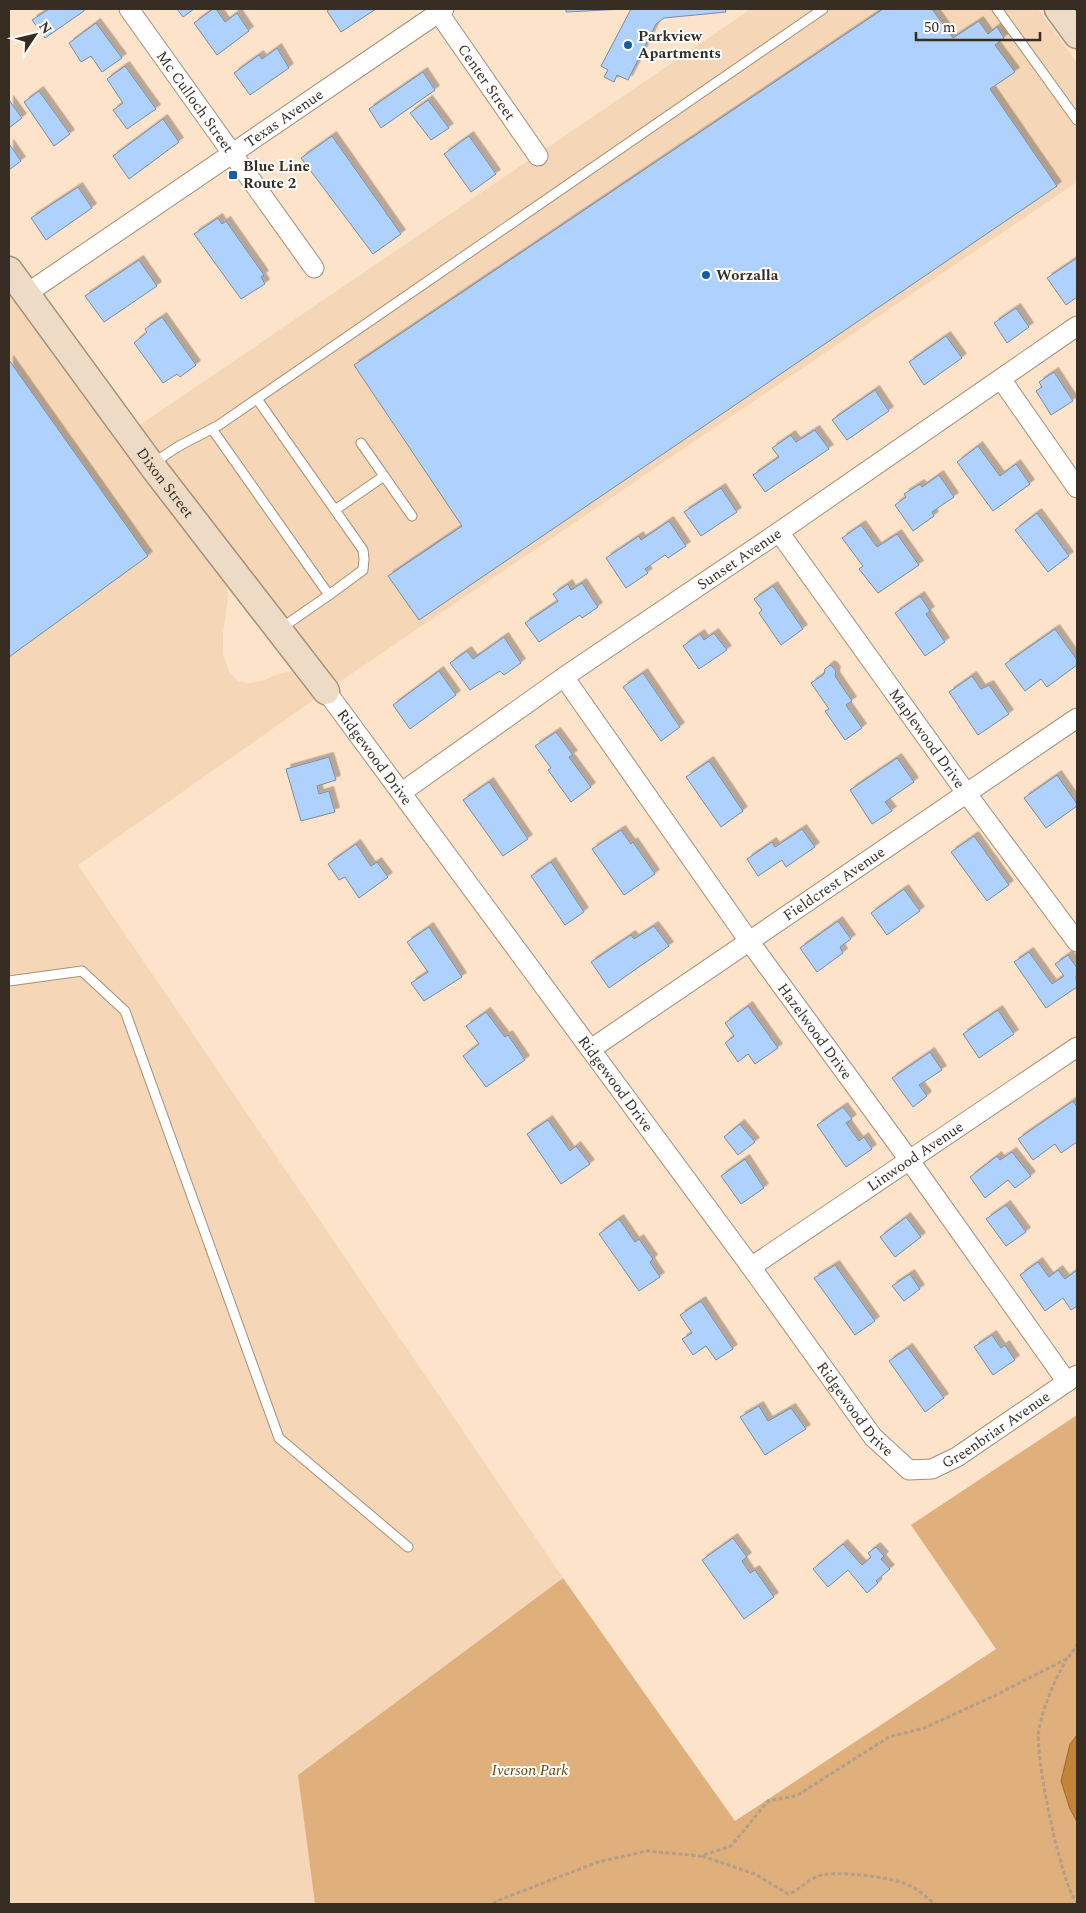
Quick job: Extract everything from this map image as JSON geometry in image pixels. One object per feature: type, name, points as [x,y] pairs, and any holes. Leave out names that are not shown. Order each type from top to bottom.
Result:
[{"type":"street","name":"Mc Culloch Street","points":[[129,9],[314,268]]},
{"type":"street","points":[[1058,9],[1077,35]]},
{"type":"street","name":"Texas Avenue","points":[[26,294],[439,10]]},
{"type":"street","name":"Center Street","points":[[439,10],[538,156]]},
{"type":"street","name":"Dixon Street","points":[[9,270],[151,464],[326,691]]},
{"type":"street","name":"Sunset Avenue","points":[[402,792],[564,677],[779,532],[1077,326]]},
{"type":"street","points":[[1001,379],[1077,488]]},
{"type":"street","name":"Maplewood Drive","points":[[779,532],[967,794],[1077,942]]},
{"type":"street","name":"Hazelwood Drive","points":[[564,677],[749,941],[1072,1379]]},
{"type":"street","name":"Ridgewood Drive","points":[[326,691],[751,1267],[873,1437],[909,1470]]},
{"type":"street","name":"Fieldcrest Avenue","points":[[591,1049],[1077,718]]},
{"type":"street","name":"Linwood Avenue","points":[[751,1267],[1077,1046]]},
{"type":"street","name":"Greenbriar Avenue","points":[[909,1470],[932,1469],[957,1457],[1072,1379]]},
{"type":"lane","points":[[151,464],[179,446],[212,429],[257,399],[823,9]]},
{"type":"lane","points":[[997,9],[1077,120]]},
{"type":"lane","points":[[257,399],[363,550],[364,559],[362,570],[280,630]]},
{"type":"lane","points":[[212,429],[329,595]]},
{"type":"lane","points":[[360,443],[412,516]]},
{"type":"lane","points":[[335,510],[384,476]]},
{"type":"lane","points":[[9,981],[82,972],[125,1010],[279,1438],[408,1547]]},
{"type":"path","points":[[1077,1645],[1068,1658],[1049,1696],[1039,1731],[1043,1790],[1067,1884],[1077,1903]]},
{"type":"path","points":[[701,1856],[732,1846],[768,1801],[796,1796],[889,1737],[924,1728],[996,1695],[1068,1658]]},
{"type":"path","points":[[493,1904],[598,1862],[647,1851],[701,1856],[755,1874],[788,1894],[819,1876],[838,1874],[907,1884],[934,1904]]},
{"type":"shaded area","points":[[751,9],[1038,9],[1077,63],[1077,182],[332,687],[134,429]]},
{"type":"shaded area","points":[[9,288],[226,581],[228,597],[223,634],[223,654],[229,672],[238,681],[250,683],[293,671],[302,676],[318,697],[78,865],[563,1578],[298,1775],[315,1904],[9,1904]]},
{"type":"shaded area","points":[[1077,1735],[1077,1822],[1070,1809],[1061,1781],[1070,1744]]},
{"type":"green space","name":"Iverson Park","points":[[1077,1415],[1077,1904],[315,1904],[298,1775],[563,1578],[735,1821],[996,1649],[911,1525]]},
{"type":"building","points":[[49,9],[83,9],[84,11],[45,38],[32,20]]},
{"type":"building","points":[[177,9],[194,9],[183,17]]},
{"type":"building","points":[[213,9],[216,9],[225,22],[237,13],[249,31],[217,55],[194,23]]},
{"type":"building","points":[[330,9],[376,9],[341,32],[327,11]]},
{"type":"building","name":"Parkview Apartments","points":[[566,9],[624,9],[566,12]]},
{"type":"building","name":"Parkview Apartments","points":[[631,9],[725,9],[726,12],[664,18],[656,24],[628,80],[617,75],[614,82],[604,77],[608,70],[601,66]]},
{"type":"building","name":"Worzalla","points":[[883,9],[932,9],[953,38],[979,21],[988,34],[997,27],[1004,38],[995,45],[1015,72],[990,89],[1057,186],[419,620],[388,576],[462,526],[354,365]]},
{"type":"building","points":[[96,23],[122,58],[102,72],[91,56],[81,62],[69,43]]},
{"type":"building","points":[[277,48],[289,68],[250,95],[234,73],[259,55],[262,59]]},
{"type":"building","points":[[125,66],[156,109],[127,129],[113,110],[123,103],[107,79]]},
{"type":"building","points":[[423,72],[435,90],[381,128],[369,109]]},
{"type":"building","points":[[39,91],[70,134],[54,146],[24,102]]},
{"type":"building","points":[[9,100],[22,118],[9,128]]},
{"type":"building","points":[[428,100],[449,128],[431,140],[410,113]]},
{"type":"building","points":[[163,119],[179,142],[129,179],[113,156]]},
{"type":"building","points":[[332,136],[401,234],[373,254],[301,158]]},
{"type":"building","points":[[469,136],[496,174],[471,192],[444,154]]},
{"type":"building","points":[[9,144],[21,161],[9,170]]},
{"type":"building","points":[[78,187],[92,208],[46,240],[31,218]]},
{"type":"building","points":[[218,218],[222,224],[226,221],[264,275],[261,277],[265,284],[241,299],[194,234]]},
{"type":"building","points":[[1077,258],[1077,297],[1066,305],[1047,278]]},
{"type":"building","points":[[139,260],[157,286],[104,322],[85,296]]},
{"type":"building","points":[[1016,308],[1029,327],[1007,343],[994,323]]},
{"type":"building","points":[[162,317],[196,365],[180,377],[177,374],[163,383],[134,343],[147,332],[145,329]]},
{"type":"building","points":[[946,336],[962,358],[924,385],[909,362]]},
{"type":"building","points":[[9,360],[148,556],[9,657]]},
{"type":"building","points":[[1054,372],[1073,401],[1051,415],[1036,391],[1042,387],[1039,382]]},
{"type":"building","points":[[875,390],[889,411],[847,440],[832,420]]},
{"type":"building","points":[[815,430],[829,449],[765,492],[753,475],[779,457],[772,448],[791,435],[796,442]]},
{"type":"building","points":[[978,446],[1000,476],[1016,464],[1030,484],[993,511],[957,462]]},
{"type":"building","points":[[939,475],[954,497],[932,512],[934,516],[913,531],[895,505],[906,497],[904,494],[920,484],[922,487]]},
{"type":"building","points":[[721,488],[737,512],[701,536],[684,512]]},
{"type":"building","points":[[1037,513],[1069,556],[1048,572],[1015,530]]},
{"type":"building","points":[[669,521],[686,546],[668,558],[665,555],[645,569],[648,573],[626,588],[606,558],[639,536],[641,540]]},
{"type":"building","points":[[861,525],[877,547],[897,534],[919,565],[878,593],[859,569],[863,566],[842,538]]},
{"type":"building","points":[[582,583],[598,607],[582,618],[580,615],[539,642],[525,623],[558,601],[553,594],[568,584],[571,590]]},
{"type":"building","points":[[773,586],[803,629],[781,645],[759,613],[762,610],[754,599]]},
{"type":"building","points":[[920,596],[930,611],[926,614],[945,642],[925,656],[895,613]]},
{"type":"building","points":[[1055,629],[1077,660],[1077,665],[1047,687],[1041,679],[1025,691],[1005,664]]},
{"type":"building","points":[[714,633],[727,650],[699,669],[683,646],[700,634],[704,640]]},
{"type":"building","points":[[504,637],[521,663],[504,675],[500,671],[470,690],[450,663],[467,651],[473,659]]},
{"type":"building","points":[[830,665],[836,671],[835,676],[852,701],[846,705],[862,728],[845,740],[825,711],[829,709],[811,683],[824,674],[825,669]]},
{"type":"building","points":[[439,671],[456,695],[410,729],[393,705]]},
{"type":"building","points":[[643,673],[680,727],[661,741],[623,687]]},
{"type":"building","points":[[972,676],[981,689],[989,685],[1009,714],[978,735],[949,692]]},
{"type":"building","points":[[556,732],[573,755],[569,757],[591,787],[571,802],[548,770],[551,768],[535,746]]},
{"type":"building","points":[[329,757],[336,780],[317,786],[319,794],[329,791],[335,812],[301,821],[286,769]]},
{"type":"building","points":[[897,758],[914,782],[885,802],[892,811],[872,824],[850,790]]},
{"type":"building","points":[[709,761],[743,811],[721,827],[686,777]]},
{"type":"building","points":[[1057,775],[1077,806],[1046,828],[1024,798]]},
{"type":"building","points":[[489,782],[528,839],[503,856],[463,800]]},
{"type":"building","points":[[802,829],[815,847],[786,867],[782,860],[758,876],[747,859],[772,842],[775,847]]},
{"type":"building","points":[[621,830],[631,844],[633,842],[655,874],[624,895],[592,849]]},
{"type":"building","points":[[974,836],[1009,885],[987,901],[951,852]]},
{"type":"building","points":[[356,844],[371,866],[377,862],[388,877],[359,898],[345,877],[339,880],[328,864]]},
{"type":"building","points":[[551,862],[584,912],[565,925],[531,876]]},
{"type":"building","points":[[904,889],[920,911],[887,935],[871,913]]},
{"type":"building","points":[[838,921],[851,939],[840,947],[843,953],[817,972],[800,948]]},
{"type":"building","points":[[654,926],[669,946],[609,988],[591,962],[631,935],[634,939]]},
{"type":"building","points":[[429,927],[462,977],[424,1001],[411,983],[428,972],[407,942]]},
{"type":"building","points":[[1029,952],[1052,984],[1064,976],[1055,964],[1068,955],[1077,968],[1077,987],[1046,1008],[1014,962]]},
{"type":"building","points":[[748,1006],[778,1048],[755,1064],[748,1054],[738,1062],[725,1043],[734,1036],[725,1023]]},
{"type":"building","points":[[998,1010],[1014,1034],[979,1058],[963,1034]]},
{"type":"building","points":[[486,1012],[505,1037],[508,1035],[525,1060],[486,1087],[463,1056],[479,1044],[466,1026]]},
{"type":"building","points":[[930,1052],[942,1070],[919,1085],[927,1096],[913,1107],[892,1078]]},
{"type":"building","points":[[1073,1101],[1077,1107],[1077,1142],[1061,1153],[1055,1144],[1033,1160],[1018,1139]]},
{"type":"building","points":[[843,1107],[852,1119],[846,1123],[859,1141],[864,1137],[872,1149],[846,1167],[817,1125]]},
{"type":"building","points":[[548,1120],[570,1151],[576,1146],[590,1164],[561,1184],[527,1134]]},
{"type":"building","points":[[740,1124],[755,1142],[738,1155],[724,1137]]},
{"type":"building","points":[[1012,1152],[1031,1176],[1015,1188],[1008,1180],[985,1198],[970,1177],[997,1156],[1000,1160]]},
{"type":"building","points":[[745,1159],[764,1188],[741,1204],[721,1176]]},
{"type":"building","points":[[1006,1205],[1026,1232],[1006,1246],[986,1219]]},
{"type":"building","points":[[906,1217],[921,1237],[895,1257],[880,1237]]},
{"type":"building","points":[[619,1219],[635,1242],[639,1239],[653,1259],[650,1262],[660,1277],[639,1291],[599,1234]]},
{"type":"building","points":[[1038,1262],[1049,1277],[1058,1270],[1065,1279],[1077,1270],[1077,1306],[1071,1310],[1063,1298],[1045,1311],[1020,1275]]},
{"type":"building","points":[[835,1265],[875,1321],[855,1335],[814,1278]]},
{"type":"building","points":[[910,1274],[920,1289],[904,1301],[892,1286]]},
{"type":"building","points":[[701,1301],[733,1349],[716,1360],[706,1346],[693,1355],[682,1339],[692,1333],[680,1315]]},
{"type":"building","points":[[992,1335],[1001,1348],[1005,1345],[1015,1360],[993,1375],[974,1347]]},
{"type":"building","points":[[908,1348],[944,1398],[925,1412],[889,1361]]},
{"type":"building","points":[[759,1406],[768,1421],[791,1408],[806,1429],[765,1455],[740,1417]]},
{"type":"building","points":[[733,1538],[747,1557],[742,1561],[750,1573],[755,1570],[774,1597],[744,1619],[702,1560]]},
{"type":"building","points":[[843,1544],[862,1565],[871,1557],[868,1553],[876,1547],[884,1556],[881,1559],[890,1569],[876,1581],[878,1583],[867,1593],[848,1570],[828,1587],[813,1569]]},
{"type":"place","name":"Parkview Apartments","points":[[628,45]]},
{"type":"place","name":"Blue Line Route 2","points":[[233,175]]},
{"type":"place","name":"Worzalla","points":[[706,275]]}]
